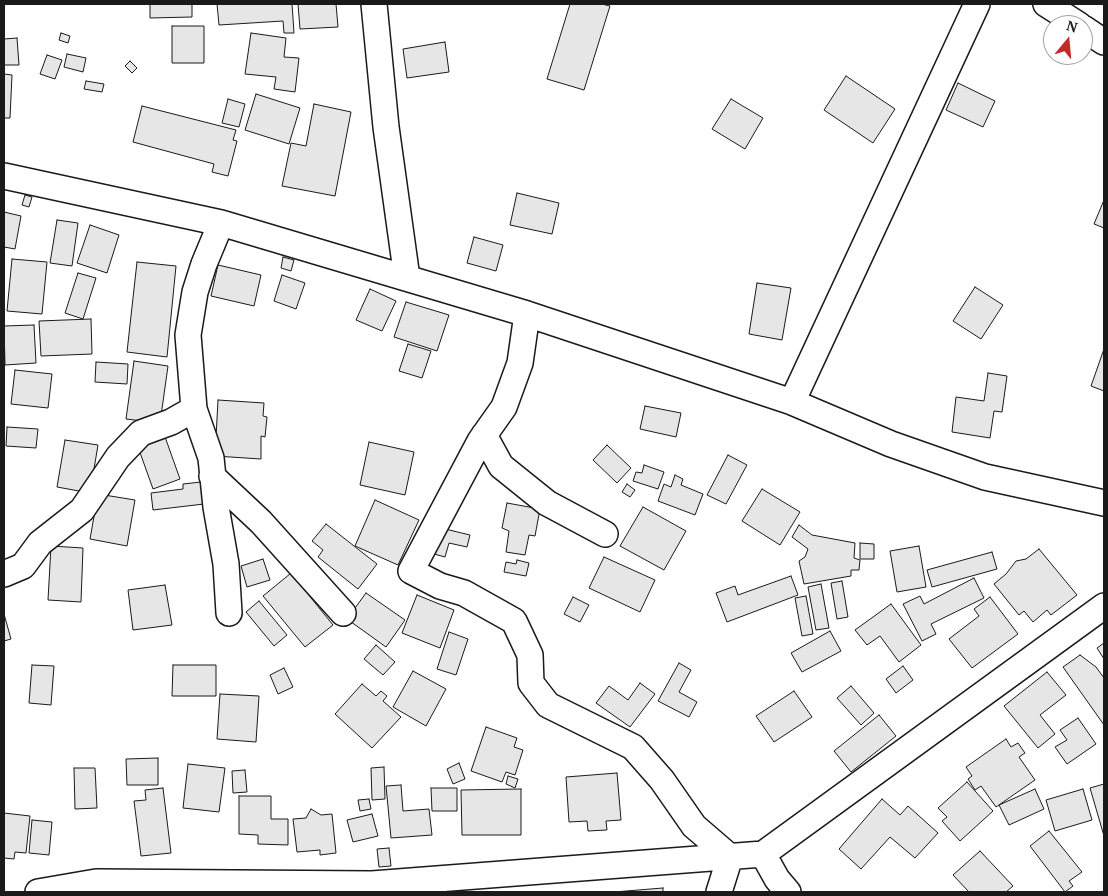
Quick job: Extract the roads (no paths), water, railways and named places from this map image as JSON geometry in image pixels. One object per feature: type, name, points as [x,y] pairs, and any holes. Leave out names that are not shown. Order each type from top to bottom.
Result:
[{"type":"street","points":[[374,4],[386,127],[407,278]]},
{"type":"street","points":[[792,402],[977,4]]},
{"type":"street","points":[[1046,4],[1063,15]]},
{"type":"street","points":[[1093,35],[1104,42]]},
{"type":"street","points":[[4,176],[221,223],[407,278],[527,314],[792,402],[891,444],[985,477],[1104,503]]},
{"type":"street","points":[[221,223],[195,292],[188,335],[194,409],[211,458],[216,508],[226,564],[229,613]]},
{"type":"street","points":[[527,314],[520,363],[504,408],[484,435],[411,571],[440,586],[464,593],[514,621],[530,655],[532,683],[548,706],[633,747],[662,780],[694,826],[730,857]]},
{"type":"street","points":[[4,574],[23,566],[40,543],[82,510],[118,457],[142,433],[171,422],[194,409]]},
{"type":"street","points":[[484,435],[501,466],[547,503],[605,534]]},
{"type":"street","points":[[212,476],[261,522],[343,613]]},
{"type":"street","points":[[38,892],[96,882],[106,887],[372,884],[763,854],[1104,606]]},
{"type":"street","points":[[763,854],[777,879],[788,892]]},
{"type":"street","points":[[719,892],[730,857]]}]
